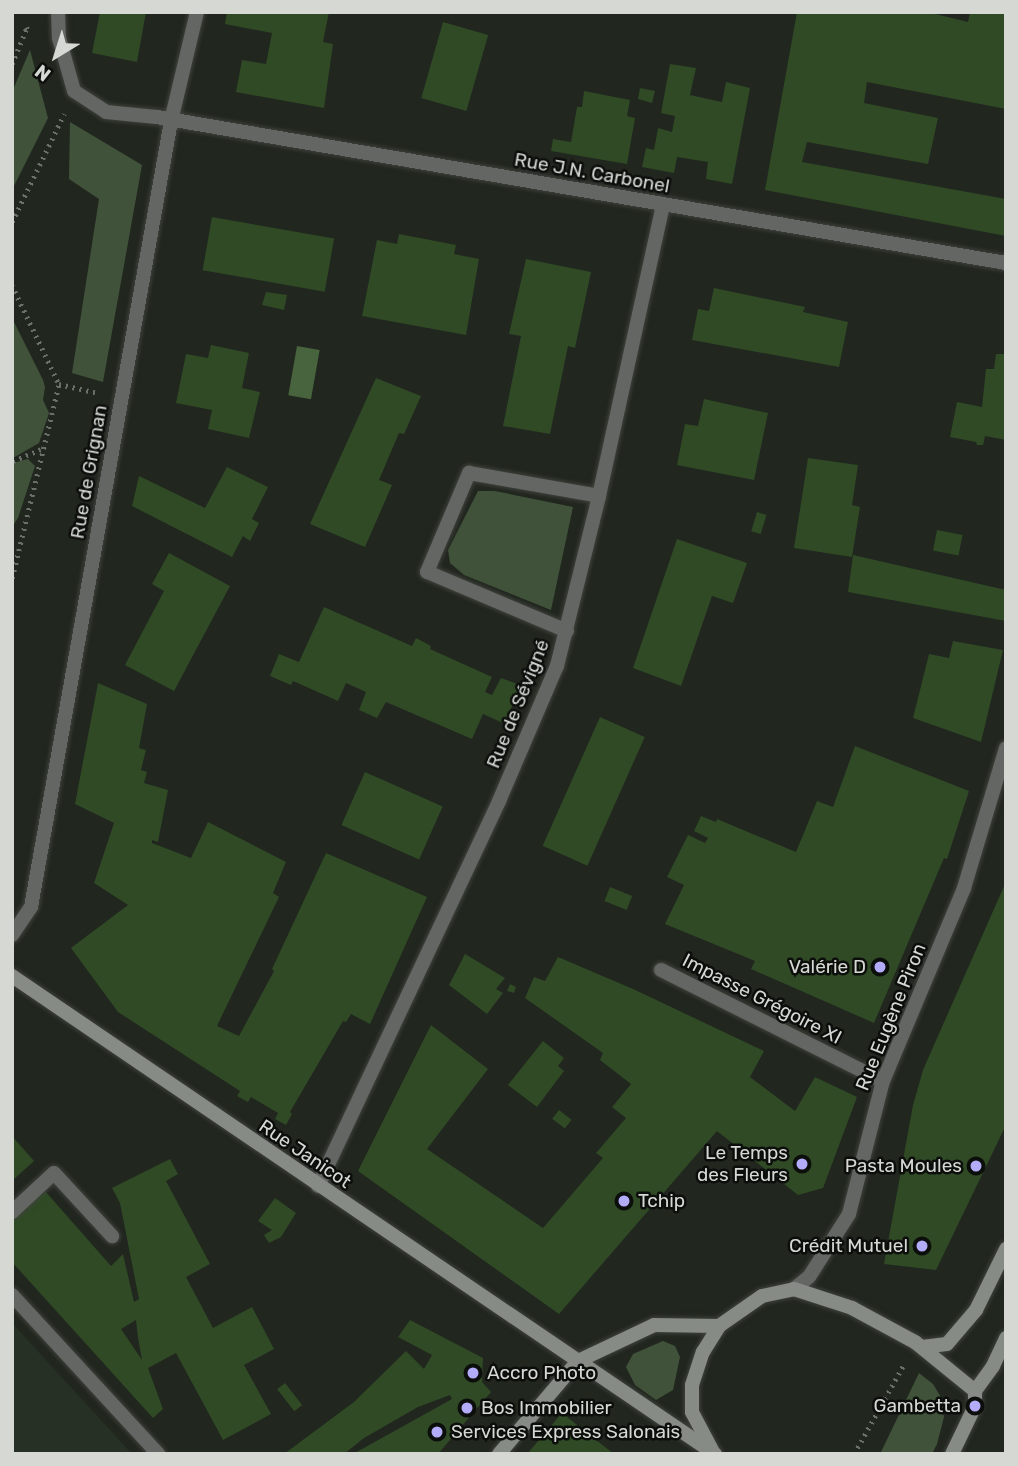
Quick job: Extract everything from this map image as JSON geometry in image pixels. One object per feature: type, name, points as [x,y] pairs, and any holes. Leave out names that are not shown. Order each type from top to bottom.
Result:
[{"type":"main road","name":"Rue Janicot","points":[[12,976],[714,1453]]},
{"type":"main road","points":[[922,1347],[947,1344],[955,1335],[976,1310],[1006,1249]]},
{"type":"main road","points":[[714,1453],[692,1412],[692,1385],[703,1352],[719,1326],[762,1296],[794,1289],[852,1308],[922,1347],[975,1391]]},
{"type":"main road","points":[[499,1454],[578,1361],[654,1325],[719,1326]]},
{"type":"main road","points":[[952,1454],[975,1406],[975,1391],[993,1366],[1006,1338]]},
{"type":"street","name":"Rue J.N. Carbonel","points":[[58,12],[59,38],[74,91],[106,112],[1006,263]]},
{"type":"street","name":"Rue de Grignan","points":[[12,935],[31,907],[172,121],[197,12]]},
{"type":"street","name":"Rue de Sévigné","points":[[318,1186],[499,801],[557,666],[599,496],[663,204]]},
{"type":"street","points":[[567,631],[427,572],[469,473],[599,496]]},
{"type":"street","name":"Rue Eugène Piron","points":[[794,1289],[809,1278],[849,1214],[883,1080],[964,888],[999,780],[1006,748]]},
{"type":"street","name":"Impasse Grégoire XI","points":[[661,970],[883,1080]]},
{"type":"street","points":[[12,1212],[54,1173],[112,1236]]},
{"type":"street","points":[[12,1295],[158,1454]]},
{"type":"path","points":[[12,222],[58,127]]},
{"type":"path","points":[[12,285],[59,384],[12,578]]},
{"type":"path","points":[[59,384],[86,390]]},
{"type":"path","points":[[13,461],[42,449]]},
{"type":"path","points":[[12,544],[19,547]]},
{"type":"path","points":[[12,551],[19,547]]},
{"type":"path","points":[[854,1454],[903,1365]]},
{"type":"shaded area","points":[[30,50],[48,118],[12,190],[12,92]]},
{"type":"shaded area","points":[[70,122],[142,165],[103,382],[72,373],[99,199],[69,179]]},
{"type":"shaded area","points":[[12,318],[43,380],[43,400],[49,413],[39,443],[13,458],[13,463],[28,459],[35,466],[18,518],[12,527]]},
{"type":"shaded area","points":[[297,346],[320,350],[311,399],[288,395]]},
{"type":"shaded area","points":[[478,491],[495,491],[573,507],[551,610],[464,575],[450,563],[448,550]]},
{"type":"shaded area","points":[[12,1323],[132,1454],[12,1454]]},
{"type":"shaded area","points":[[663,1341],[675,1346],[680,1357],[673,1390],[656,1400],[635,1385],[626,1367],[633,1354]]},
{"type":"shaded area","points":[[919,1373],[933,1384],[942,1399],[944,1417],[937,1444],[932,1454],[880,1454]]},
{"type":"building","points":[[100,12],[146,12],[137,62],[92,53]]},
{"type":"building","points":[[227,12],[329,12],[323,42],[333,44],[324,108],[236,92],[242,60],[266,64],[272,33],[225,24]]},
{"type":"building","points":[[797,12],[927,12],[968,22],[970,12],[1006,12],[1006,109],[867,82],[864,103],[938,118],[928,164],[807,142],[802,162],[1006,199],[1006,236],[765,190]]},
{"type":"building","points":[[443,22],[488,35],[466,111],[421,98]]},
{"type":"building","points":[[670,64],[696,68],[690,95],[722,102],[726,82],[750,88],[732,184],[706,179],[708,162],[677,157],[674,173],[642,167],[646,148],[654,150],[658,128],[672,132],[675,116],[661,113]]},
{"type":"building","points":[[640,88],[655,91],[652,103],[638,99]]},
{"type":"building","points":[[584,91],[630,100],[627,116],[635,118],[627,164],[551,151],[553,139],[571,142],[577,107],[582,107]]},
{"type":"building","points":[[212,217],[334,239],[325,292],[203,270]]},
{"type":"building","points":[[399,234],[456,245],[454,254],[479,259],[466,335],[362,316],[377,240],[397,244]]},
{"type":"building","points":[[526,259],[591,272],[575,348],[568,346],[550,434],[503,426],[521,336],[509,334]]},
{"type":"building","points":[[714,288],[805,307],[803,312],[848,322],[839,367],[692,340],[698,309],[709,311]]},
{"type":"building","points":[[266,292],[287,295],[284,310],[262,305]]},
{"type":"building","points":[[211,345],[249,353],[242,388],[260,392],[249,438],[208,429],[212,410],[176,403],[186,354],[208,358]]},
{"type":"building","points":[[996,354],[1006,354],[1006,440],[985,436],[983,445],[977,445],[976,442],[950,437],[957,402],[982,407],[986,369],[994,369]]},
{"type":"building","points":[[376,378],[421,396],[404,434],[399,433],[379,480],[392,485],[365,547],[310,524]]},
{"type":"building","points":[[704,399],[768,413],[754,480],[677,465],[685,424],[698,426]]},
{"type":"building","points":[[808,458],[858,465],[852,505],[860,507],[852,557],[794,548]]},
{"type":"building","points":[[227,467],[268,487],[252,519],[259,523],[250,541],[243,536],[232,557],[132,506],[139,476],[205,508]]},
{"type":"building","points":[[757,512],[767,515],[761,534],[751,531]]},
{"type":"building","points":[[937,530],[963,535],[959,556],[933,551]]},
{"type":"building","points":[[677,539],[747,563],[733,603],[712,596],[681,686],[633,668]]},
{"type":"building","points":[[169,553],[230,586],[174,691],[125,665],[164,591],[152,584]]},
{"type":"building","points":[[853,555],[1006,590],[1006,621],[848,592]]},
{"type":"building","points":[[324,607],[412,646],[416,638],[431,646],[430,649],[492,677],[485,692],[492,695],[501,678],[520,685],[505,724],[483,714],[472,739],[386,702],[377,718],[359,710],[366,692],[346,683],[338,701],[293,681],[291,685],[270,676],[279,654],[299,662]]},
{"type":"building","points":[[953,641],[1003,650],[981,742],[913,718],[929,654],[949,658]]},
{"type":"building","points":[[98,683],[147,704],[139,748],[146,750],[141,770],[147,772],[144,783],[168,790],[158,842],[152,840],[152,843],[191,858],[208,822],[286,862],[273,893],[279,897],[217,1026],[239,1036],[274,971],[272,969],[326,853],[427,897],[370,1024],[351,1014],[346,1022],[343,1021],[290,1112],[292,1114],[286,1125],[275,1119],[278,1113],[251,1097],[248,1102],[237,1096],[240,1091],[118,1012],[71,948],[128,905],[94,883],[114,823],[75,804]]},
{"type":"building","points":[[600,717],[645,737],[587,866],[543,846]]},
{"type":"building","points":[[855,746],[969,791],[947,859],[944,858],[874,1023],[751,969],[755,961],[665,924],[684,885],[667,877],[688,835],[705,843],[708,838],[694,831],[701,816],[716,822],[717,819],[796,852],[817,801],[833,807]]},
{"type":"building","points":[[365,772],[443,807],[419,860],[341,825]]},
{"type":"building","points":[[1005,884],[1006,1125],[936,1270],[884,1264],[913,1105],[923,1070]]},
{"type":"building","points":[[610,887],[632,896],[627,910],[604,901]]},
{"type":"building","points":[[465,954],[505,978],[496,989],[503,993],[487,1014],[449,985]]},
{"type":"building","points":[[558,957],[764,1051],[750,1077],[795,1111],[815,1077],[857,1097],[823,1188],[798,1195],[717,1131],[559,1314],[358,1171],[431,1025],[488,1069],[427,1149],[543,1228],[603,1158],[596,1153],[626,1118],[612,1107],[631,1084],[600,1060],[603,1053],[525,998],[534,977],[545,981]]},
{"type":"building","points":[[510,984],[516,987],[514,993],[507,991]]},
{"type":"building","points":[[543,1041],[564,1058],[558,1066],[564,1071],[537,1107],[508,1085]]},
{"type":"building","points":[[559,1110],[572,1120],[565,1129],[552,1119]]},
{"type":"building","points":[[12,1136],[34,1161],[12,1181]]},
{"type":"building","points":[[170,1159],[178,1174],[166,1181],[210,1264],[186,1277],[213,1328],[252,1307],[274,1349],[244,1365],[271,1414],[223,1440],[176,1353],[148,1368],[163,1409],[153,1418],[12,1262],[12,1221],[45,1191],[111,1266],[123,1254],[134,1302],[139,1299],[120,1203],[112,1188]],"holes":[[[136,1320],[142,1360],[121,1329]]]},
{"type":"building","points":[[275,1198],[296,1213],[281,1237],[269,1243],[264,1235],[272,1230],[258,1221]]},
{"type":"building","points":[[410,1320],[483,1358],[482,1382],[491,1392],[438,1454],[353,1454],[452,1399],[450,1395],[418,1407],[364,1438],[344,1454],[284,1454],[354,1402],[406,1351],[424,1369],[432,1355],[398,1337]]},
{"type":"building","points":[[285,1383],[302,1405],[294,1411],[277,1389]]},
{"type":"building","points":[[562,1413],[605,1447],[614,1454],[527,1454]]},
{"type":"place","name":"Valérie D","points":[[880,967]]},
{"type":"place","name":"Le Temps des Fleurs","points":[[802,1164]]},
{"type":"place","name":"Pasta Moules","points":[[976,1166]]},
{"type":"place","name":"Tchip","points":[[624,1201]]},
{"type":"place","name":"Crédit Mutuel","points":[[922,1246]]},
{"type":"place","name":"Accro Photo","points":[[473,1373]]},
{"type":"place","name":"Gambetta","points":[[975,1406]]},
{"type":"place","name":"Bos Immobilier","points":[[467,1408]]},
{"type":"place","name":"Services Express Salonais","points":[[437,1432]]}]
